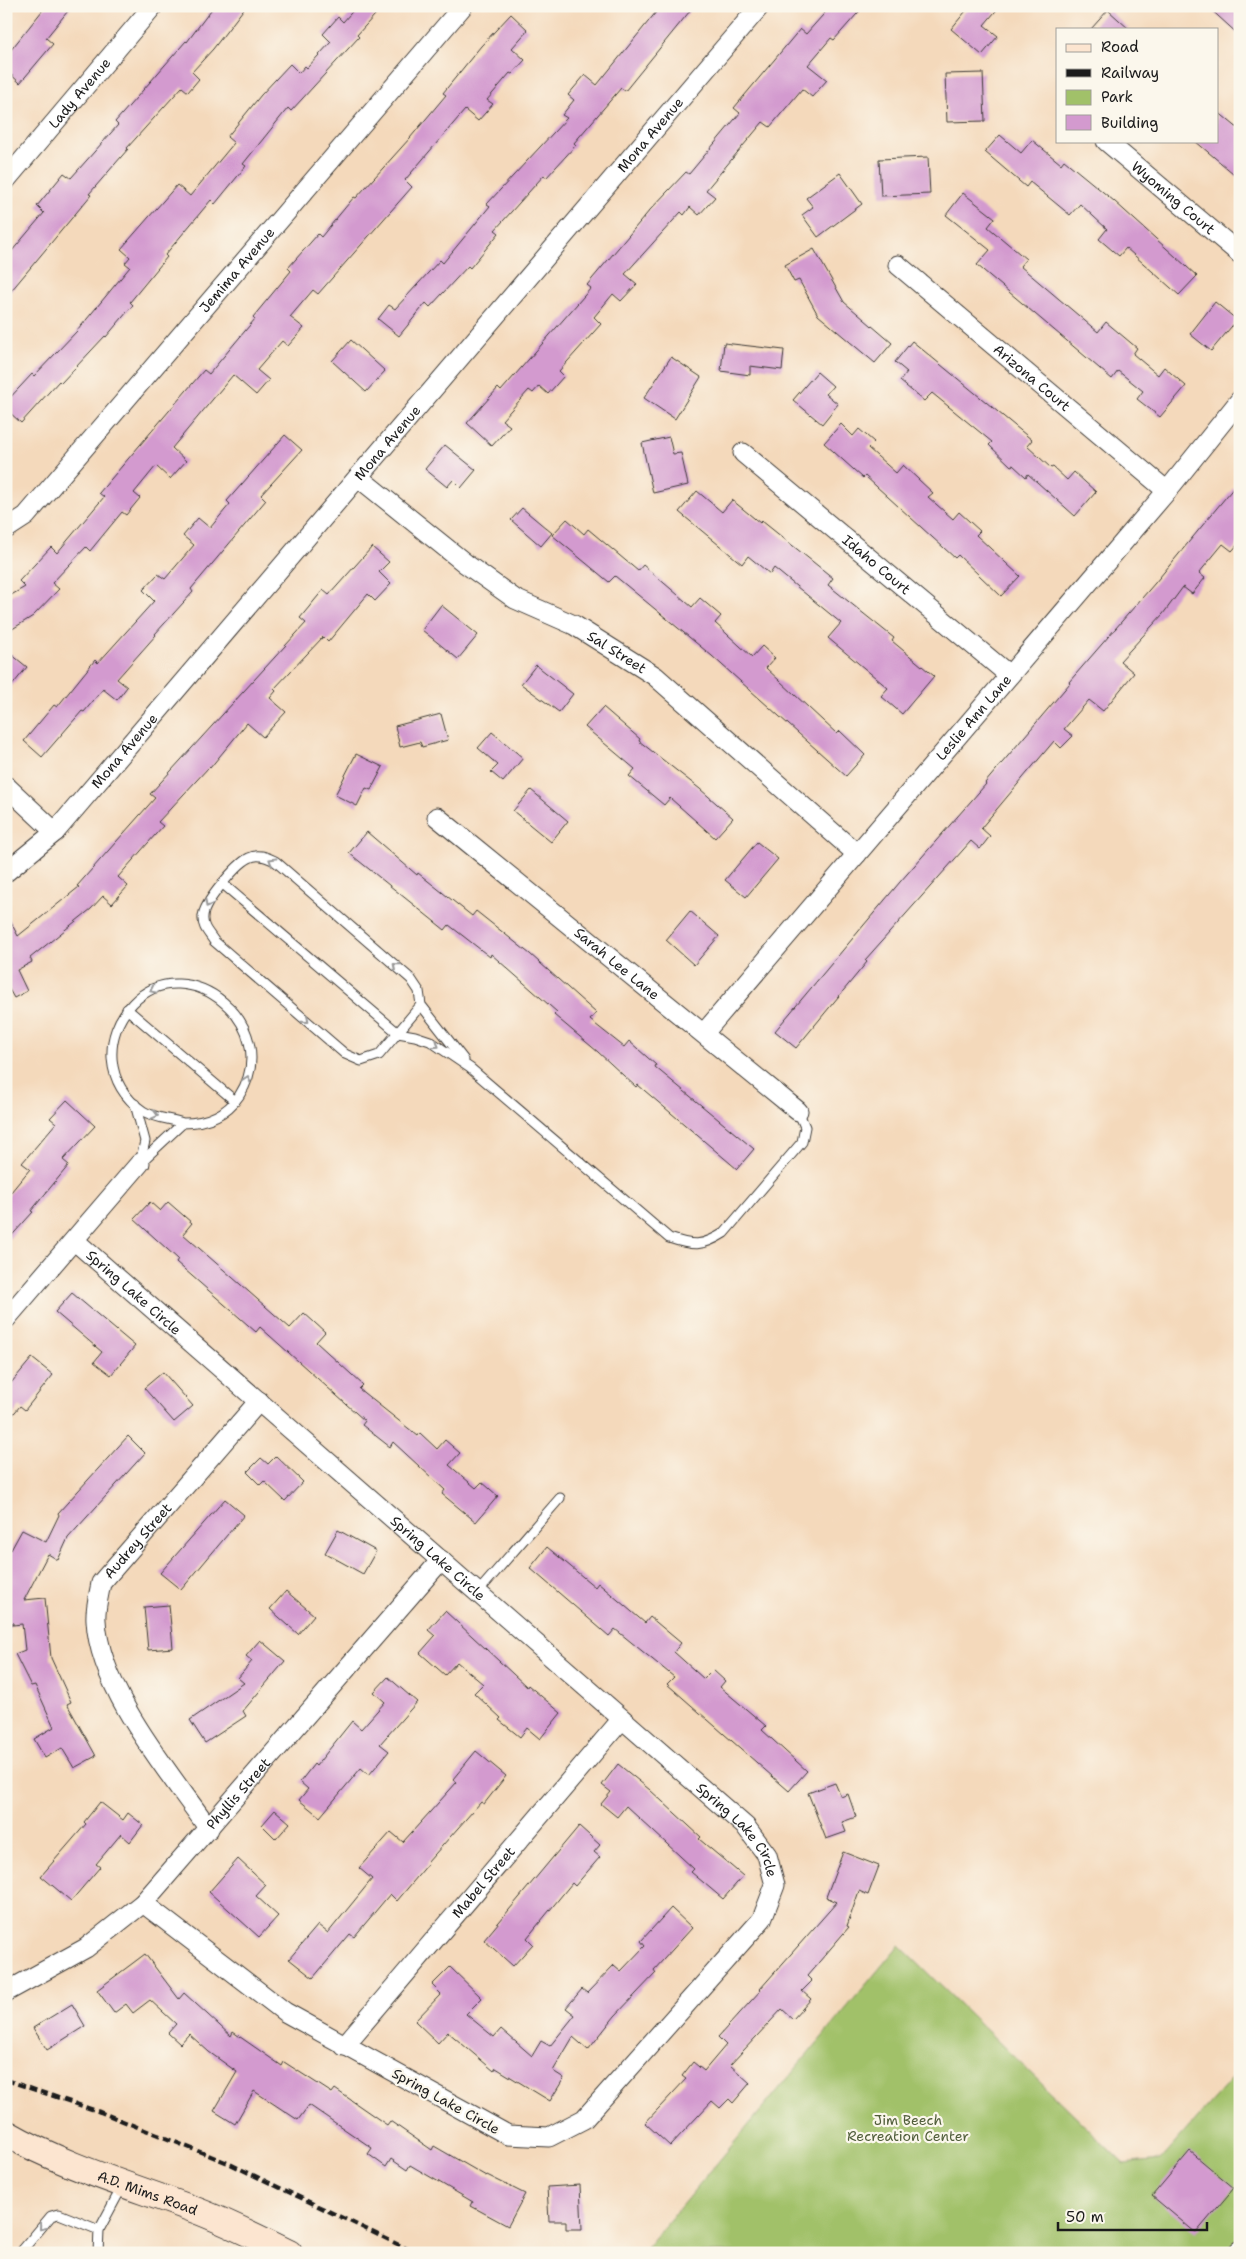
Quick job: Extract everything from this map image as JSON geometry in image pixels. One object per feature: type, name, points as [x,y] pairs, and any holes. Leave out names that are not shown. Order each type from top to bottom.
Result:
[{"type":"street","name":"Lady Avenue","points":[[6,180],[153,6]]},
{"type":"street","name":"Jemima Avenue","points":[[6,530],[26,516],[463,6]]},
{"type":"street","name":"Mona Avenue","points":[[6,872],[54,832],[760,6]]},
{"type":"street","name":"Wyoming Court","points":[[1107,142],[1240,254]]},
{"type":"street","name":"Arizona Court","points":[[898,265],[1167,491]]},
{"type":"street","name":"Leslie Ann Lane","points":[[704,1033],[1167,491],[1240,400]]},
{"type":"street","name":"Idaho Court","points":[[743,454],[1009,675]]},
{"type":"street","name":"Sal Street","points":[[358,476],[466,564],[515,599],[574,625],[656,676],[857,854]]},
{"type":"street","points":[[6,786],[54,832]]},
{"type":"street","name":"Sarah Lee Lane","points":[[437,817],[798,1111]]},
{"type":"street","name":"Spring Lake Circle","points":[[6,1319],[75,1241],[140,1163]]},
{"type":"street","name":"Spring Lake Circle","points":[[75,1241],[746,1827],[767,1855],[775,1885],[762,1919],[584,2119],[549,2138],[508,2135],[285,2012],[144,1903]]},
{"type":"street","name":"Audrey Street","points":[[209,1829],[127,1712],[100,1649],[96,1619],[101,1583],[259,1401]]},
{"type":"street","name":"Phyllis Street","points":[[6,1992],[86,1948],[144,1903],[441,1560]]},
{"type":"street","name":"Mabel Street","points":[[344,2046],[622,1719]]},
{"type":"street","name":"A.D. Mims Road","points":[[6,2133],[24,2144],[123,2185],[196,2210],[289,2253]]},
{"type":"lane","points":[[421,1005],[379,1055],[361,1061],[345,1054],[214,941],[205,928],[202,916],[208,903],[223,884],[249,858],[262,855],[275,861],[411,978],[419,991],[421,1005],[470,1068]]},
{"type":"lane","points":[[223,884],[398,1034],[415,1036],[430,1041],[470,1068],[669,1238],[689,1244],[708,1243],[724,1233],[802,1142],[804,1127],[798,1111]]},
{"type":"lane","points":[[165,984],[177,984],[201,989],[218,997],[238,1017],[247,1033],[252,1055],[245,1086],[235,1101],[220,1115],[199,1123],[184,1123],[145,1112],[135,1104],[121,1087],[111,1064],[111,1046],[115,1028],[127,1009],[152,988],[165,984]]},
{"type":"lane","points":[[127,1009],[235,1101]]},
{"type":"lane","points":[[135,1104],[145,1140],[140,1163]]},
{"type":"lane","points":[[140,1163],[184,1123]]},
{"type":"lane","points":[[478,1592],[560,1498]]},
{"type":"lane","points":[[98,2253],[100,2230],[123,2185]]},
{"type":"lane","points":[[20,2253],[51,2216],[59,2214],[100,2230]]},
{"type":"green space","name":"Jim Beech Recreation Center","points":[[899,1945],[1124,2164],[1160,2160],[1240,2070],[1240,2253],[642,2253]]},
{"type":"building","points":[[46,6],[72,6],[46,38],[53,44],[20,83],[6,70],[6,56]]},
{"type":"building","points":[[214,6],[246,6],[213,49],[192,72],[199,79],[188,92],[182,87],[127,148],[89,194],[91,195],[6,297],[6,258],[44,213],[37,206],[64,173],[71,178],[118,125],[115,122],[187,42]]},
{"type":"building","points":[[357,6],[383,6],[357,35],[359,37],[291,111],[288,108],[243,164],[246,166],[215,204],[211,200],[165,255],[167,257],[130,302],[133,305],[106,337],[61,383],[59,381],[21,423],[6,409],[6,402],[77,331],[130,267],[125,263],[130,257],[121,249],[177,185],[190,196],[234,143],[227,137],[261,95],[290,64],[299,73],[305,66],[307,68],[331,42],[323,34],[338,17],[343,22]]},
{"type":"building","points":[[661,6],[694,6],[625,91],[621,88],[574,143],[576,145],[546,178],[544,175],[495,230],[499,233],[470,268],[468,266],[430,307],[426,303],[399,336],[378,319],[389,305],[395,309],[440,260],[443,263],[490,206],[487,204],[567,118],[562,115],[574,100],[568,95],[585,75],[597,85]]},
{"type":"building","points":[[831,6],[864,6],[834,40],[831,38],[808,65],[827,80],[812,97],[802,89],[770,127],[763,122],[706,190],[715,197],[699,215],[690,207],[684,215],[681,212],[625,274],[637,284],[621,301],[613,294],[594,317],[601,324],[559,371],[564,376],[548,394],[539,386],[533,393],[529,390],[502,420],[510,426],[492,446],[467,423],[498,388],[501,391],[591,288],[587,285],[650,210],[686,172],[689,174],[740,113],[734,108],[800,29],[806,34]]},
{"type":"building","points":[[970,6],[1000,6],[984,25],[998,36],[982,55],[951,29]]},
{"type":"building","points":[[1207,6],[1240,6],[1240,36]]},
{"type":"building","points":[[1108,10],[1128,28],[1092,28]]},
{"type":"building","points":[[511,14],[528,30],[512,48],[525,60],[512,74],[510,73],[487,100],[493,104],[478,121],[465,110],[405,180],[412,187],[318,294],[313,290],[290,317],[304,328],[288,346],[282,341],[257,370],[269,380],[256,395],[233,375],[172,448],[186,461],[170,479],[156,466],[134,493],[140,498],[126,515],[122,512],[90,551],[86,547],[52,583],[59,589],[33,616],[6,633],[6,598],[25,587],[19,581],[51,547],[57,553],[104,497],[99,493],[204,370],[209,374],[255,319],[253,317],[291,271],[288,268],[318,234],[321,237],[354,197],[356,198],[410,138],[446,95],[443,93],[481,46]]},
{"type":"building","points":[[983,73],[985,121],[947,122],[945,74]]},
{"type":"building","points":[[1218,112],[1240,130],[1240,179],[1196,142],[1218,142]]},
{"type":"building","points":[[1000,135],[1021,153],[1032,140],[1061,164],[1064,160],[1114,201],[1197,276],[1179,295],[1126,248],[1119,256],[1099,239],[1107,229],[1080,204],[1070,215],[1030,182],[1026,187],[985,152]]},
{"type":"building","points":[[928,157],[930,194],[881,196],[879,159]]},
{"type":"building","points":[[840,173],[862,204],[818,237],[802,215],[813,207],[806,198]]},
{"type":"building","points":[[963,193],[995,218],[988,227],[1026,259],[1020,266],[1098,332],[1106,322],[1137,348],[1133,354],[1158,375],[1164,367],[1186,386],[1160,417],[1137,399],[1143,391],[1118,371],[1112,379],[977,265],[990,250],[946,215]]},
{"type":"building","points":[[814,249],[844,302],[892,343],[875,363],[818,315],[799,280],[794,282],[785,265]]},
{"type":"building","points":[[1215,302],[1237,320],[1211,351],[1190,334]]},
{"type":"building","points":[[351,340],[385,371],[366,392],[332,361]]},
{"type":"building","points":[[912,341],[1032,440],[1027,446],[1051,468],[1053,467],[1067,480],[1074,472],[1096,492],[1075,516],[1028,474],[1026,477],[1013,465],[1011,466],[989,445],[992,442],[932,393],[924,401],[900,381],[907,372],[895,362]]},
{"type":"building","points":[[724,343],[784,350],[782,370],[750,366],[750,375],[721,371]]},
{"type":"building","points":[[671,357],[701,377],[675,419],[644,398]]},
{"type":"building","points":[[817,372],[833,386],[826,394],[838,404],[822,424],[793,400]]},
{"type":"building","points":[[841,424],[853,436],[859,429],[874,442],[868,448],[896,473],[903,465],[933,493],[928,497],[953,519],[959,512],[980,531],[976,535],[1020,576],[1001,596],[958,555],[955,558],[865,476],[863,478],[824,443]]},
{"type":"building","points":[[285,435],[302,450],[261,495],[266,500],[191,589],[193,592],[117,679],[127,687],[117,700],[103,689],[42,757],[24,741],[54,705],[57,707],[95,660],[98,663],[154,601],[143,590],[158,574],[165,579],[194,545],[183,536],[198,518],[210,528],[230,504],[227,501]]},
{"type":"building","points":[[669,437],[673,454],[681,453],[688,485],[653,493],[642,443]]},
{"type":"building","points":[[445,445],[476,470],[461,488],[453,480],[447,487],[425,469]]},
{"type":"building","points":[[1240,480],[1240,542],[1232,551],[1223,544],[1199,573],[1205,578],[1192,594],[1183,587],[1163,614],[1120,661],[1134,673],[1103,711],[1089,700],[1064,729],[1073,736],[1061,748],[1054,741],[981,828],[990,836],[980,849],[971,841],[865,960],[867,962],[796,1048],[775,1031],[900,882],[986,784],[1069,682],[1155,583]]},
{"type":"building","points":[[697,491],[722,512],[732,500],[760,523],[762,521],[833,578],[828,585],[894,638],[892,641],[934,676],[902,714],[881,696],[888,688],[828,638],[841,623],[774,568],[770,574],[748,556],[742,564],[679,512]]},
{"type":"building","points":[[522,508],[552,533],[541,546],[511,520]]},
{"type":"building","points":[[567,519],[584,534],[588,529],[638,571],[643,565],[692,607],[700,598],[721,616],[715,623],[752,657],[762,646],[775,658],[766,668],[837,734],[840,731],[865,755],[846,776],[712,656],[615,576],[609,582],[552,535]]},
{"type":"building","points":[[372,547],[389,562],[379,572],[391,584],[375,601],[368,594],[328,642],[323,637],[274,689],[276,691],[270,698],[286,712],[263,737],[247,723],[210,768],[158,822],[163,826],[118,877],[128,886],[112,904],[103,896],[91,909],[30,958],[32,962],[17,970],[27,991],[14,998],[6,984],[6,913],[18,936],[79,887],[77,886],[155,798],[150,794],[306,623],[300,618],[323,590],[329,595]]},
{"type":"building","points":[[441,605],[478,635],[458,659],[422,630]]},
{"type":"building","points":[[6,650],[27,667],[6,693]]},
{"type":"building","points":[[536,665],[573,694],[559,712],[521,684]]},
{"type":"building","points":[[603,707],[640,739],[639,741],[700,789],[733,818],[715,838],[670,798],[664,805],[629,776],[635,769],[585,727]]},
{"type":"building","points":[[441,714],[448,740],[422,747],[420,742],[400,747],[395,726]]},
{"type":"building","points":[[492,732],[523,758],[503,782],[491,772],[498,765],[478,748]]},
{"type":"building","points":[[356,754],[383,767],[371,790],[366,788],[357,806],[335,795]]},
{"type":"building","points":[[531,790],[568,821],[551,842],[513,811]]},
{"type":"building","points":[[367,832],[417,875],[418,873],[472,916],[476,911],[530,954],[596,1013],[590,1020],[624,1047],[629,1041],[656,1065],[655,1067],[754,1149],[737,1169],[638,1085],[636,1087],[554,1015],[557,1012],[491,954],[490,957],[449,925],[445,930],[349,853]]},
{"type":"building","points":[[757,842],[778,859],[746,897],[725,880]]},
{"type":"building","points":[[690,911],[719,936],[694,965],[666,940]]},
{"type":"building","points":[[67,1100],[95,1126],[63,1160],[69,1165],[31,1211],[33,1212],[6,1242],[6,1198],[30,1169],[22,1163],[56,1123],[50,1118]]},
{"type":"building","points":[[150,1202],[160,1211],[168,1202],[192,1223],[183,1234],[290,1328],[304,1313],[325,1332],[316,1342],[363,1385],[359,1389],[418,1436],[420,1433],[437,1449],[445,1440],[460,1453],[449,1465],[476,1488],[482,1482],[498,1496],[476,1522],[442,1494],[445,1490],[393,1442],[390,1447],[362,1425],[365,1421],[260,1327],[256,1332],[176,1262],[178,1259],[134,1219]]},
{"type":"building","points":[[72,1293],[135,1346],[111,1375],[94,1362],[102,1352],[55,1312]]},
{"type":"building","points":[[32,1358],[53,1375],[25,1410],[20,1406],[6,1423],[6,1389]]},
{"type":"building","points":[[163,1372],[193,1406],[174,1422],[144,1388]]},
{"type":"building","points":[[128,1436],[145,1453],[68,1538],[58,1560],[48,1554],[24,1600],[45,1598],[51,1658],[71,1702],[67,1704],[96,1756],[74,1768],[62,1748],[45,1758],[34,1739],[54,1727],[35,1685],[31,1686],[15,1654],[25,1650],[22,1624],[13,1625],[13,1622],[6,1634],[6,1547],[11,1550],[22,1530],[46,1542],[59,1515],[58,1513]]},
{"type":"building","points":[[276,1456],[303,1482],[285,1501],[264,1481],[260,1485],[247,1472],[261,1458],[268,1464]]},
{"type":"building","points":[[225,1499],[244,1515],[181,1590],[160,1573]]},
{"type":"building","points":[[338,1530],[376,1551],[363,1574],[325,1553]]},
{"type":"building","points":[[547,1547],[595,1587],[598,1583],[645,1623],[650,1617],[681,1643],[674,1652],[704,1679],[713,1670],[725,1681],[720,1687],[766,1726],[762,1730],[807,1771],[789,1791],[667,1684],[674,1677],[615,1629],[609,1636],[530,1568]]},
{"type":"building","points":[[286,1591],[314,1615],[298,1634],[270,1609]]},
{"type":"building","points":[[169,1605],[173,1648],[148,1650],[144,1607]]},
{"type":"building","points":[[445,1611],[527,1687],[528,1685],[561,1713],[540,1739],[527,1728],[520,1737],[499,1720],[501,1718],[474,1693],[483,1684],[457,1662],[445,1675],[420,1653],[435,1636],[428,1630]]},
{"type":"building","points":[[260,1640],[285,1661],[243,1711],[246,1716],[205,1743],[190,1720],[244,1683],[238,1678],[252,1661],[246,1656]]},
{"type":"building","points":[[388,1677],[417,1702],[380,1744],[389,1751],[369,1775],[361,1768],[320,1817],[299,1800],[308,1789],[300,1782],[314,1764],[316,1766],[352,1721],[361,1729],[385,1702],[374,1692]]},
{"type":"building","points":[[476,1751],[506,1776],[484,1804],[481,1802],[427,1863],[397,1901],[390,1894],[354,1937],[350,1934],[313,1978],[289,1959],[318,1925],[328,1933],[372,1879],[359,1868],[391,1832],[403,1842],[457,1782],[453,1779]]},
{"type":"building","points":[[618,1764],[650,1790],[701,1837],[699,1839],[743,1876],[723,1899],[691,1872],[694,1869],[626,1806],[617,1817],[601,1804],[611,1792],[602,1785]]},
{"type":"building","points":[[835,1783],[841,1797],[848,1794],[856,1817],[842,1822],[846,1832],[826,1839],[808,1793]]},
{"type":"building","points":[[100,1802],[123,1820],[128,1813],[143,1825],[130,1842],[121,1834],[96,1864],[100,1867],[71,1901],[41,1876],[86,1824],[84,1822]]},
{"type":"building","points":[[275,1810],[290,1823],[276,1839],[262,1825]]},
{"type":"building","points":[[579,1826],[600,1845],[594,1852],[600,1857],[575,1886],[572,1883],[527,1938],[533,1944],[513,1966],[484,1940]]},
{"type":"building","points":[[843,1852],[879,1866],[868,1895],[859,1891],[847,1926],[849,1927],[807,1976],[812,1981],[802,1991],[811,1999],[793,2019],[782,2009],[730,2065],[750,2083],[733,2103],[729,2099],[720,2108],[712,2101],[670,2146],[645,2123],[686,2079],[682,2076],[693,2062],[704,2071],[726,2045],[718,2037],[837,1902],[826,1897]]},
{"type":"building","points":[[238,1859],[266,1885],[256,1896],[278,1916],[259,1937],[209,1892]]},
{"type":"building","points":[[671,1908],[692,1928],[654,1970],[656,1973],[615,2016],[588,2050],[573,2037],[553,2071],[564,2078],[550,2101],[496,2068],[494,2071],[448,2032],[438,2043],[415,2021],[441,1994],[432,1985],[450,1967],[482,1998],[466,2014],[494,2037],[501,2029],[532,2056],[541,2041],[550,2046],[575,2015],[566,2008],[582,1989],[587,1993],[614,1965],[621,1971],[645,1946],[641,1941]]},
{"type":"building","points":[[145,1954],[179,1999],[184,1993],[231,2036],[233,2032],[282,2066],[284,2062],[332,2093],[335,2089],[387,2125],[390,2121],[432,2150],[434,2146],[486,2176],[525,2194],[508,2226],[471,2206],[473,2202],[410,2165],[407,2170],[391,2159],[386,2167],[368,2154],[372,2148],[309,2105],[298,2120],[254,2091],[235,2124],[214,2111],[237,2072],[209,2052],[189,2034],[180,2044],[168,2033],[176,2024],[150,2000],[133,2013],[126,2004],[114,2013],[97,1990]]},
{"type":"building","points":[[72,2004],[85,2026],[47,2050],[33,2028]]},
{"type":"building","points":[[1190,2151],[1234,2188],[1196,2233],[1152,2196]]},
{"type":"building","points":[[580,2185],[582,2229],[566,2229],[566,2221],[549,2221],[547,2187]]},
{"type":"railway","points":[[6,2080],[100,2112],[228,2163],[416,2253]]}]
